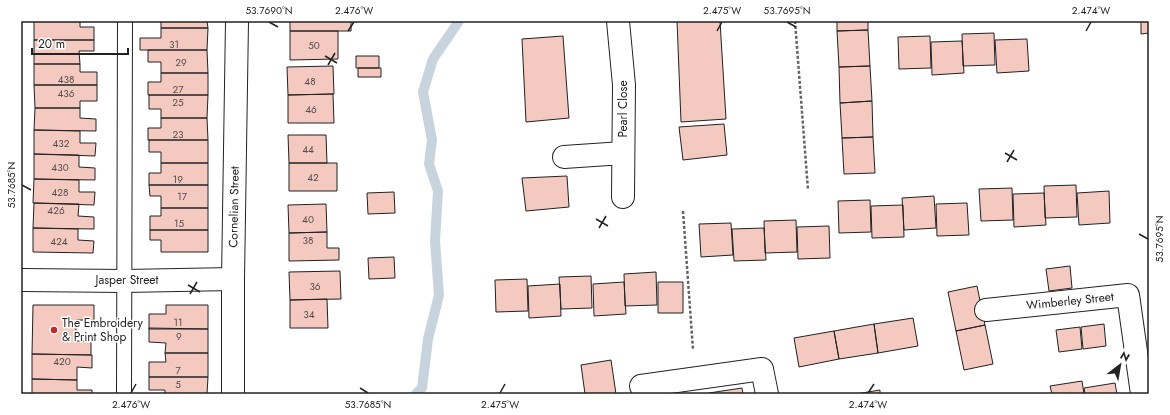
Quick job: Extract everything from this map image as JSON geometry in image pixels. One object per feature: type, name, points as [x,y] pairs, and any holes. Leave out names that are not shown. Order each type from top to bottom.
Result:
[{"type":"street","name":"Cornelian Street","points":[[233,394],[233,280],[237,21]]},
{"type":"street","name":"Pearl Close","points":[[618,21],[624,85],[623,197]]},
{"type":"street","points":[[564,157],[623,153]]},
{"type":"street","name":"Jasper Street","points":[[21,280],[233,280]]},
{"type":"street","name":"Wimberley Street","points":[[986,310],[1128,295],[1142,394]]},
{"type":"street","points":[[641,386],[762,369],[767,394]]},
{"type":"lane","points":[[124,394],[125,21]]},
{"type":"path","points":[[795,21],[808,190]]},
{"type":"path","points":[[682,211],[693,352]]},
{"type":"building","points":[[34,21],[80,21],[80,27],[94,27],[94,40],[34,40]]},
{"type":"building","points":[[161,21],[207,21],[208,28],[161,28]]},
{"type":"building","points":[[290,21],[351,21],[351,31],[290,31]]},
{"type":"building","points":[[677,21],[720,21],[726,119],[681,122]]},
{"type":"building","points":[[837,21],[868,21],[868,30],[837,31]]},
{"type":"building","points":[[1141,21],[1149,21],[1149,33],[1141,34]]},
{"type":"building","points":[[161,28],[208,28],[207,50],[140,50],[140,38],[161,38]]},
{"type":"building","points":[[868,30],[870,66],[839,67],[837,31]]},
{"type":"building","points":[[290,31],[338,31],[338,59],[290,60]]},
{"type":"building","points":[[994,33],[995,65],[963,66],[962,34]]},
{"type":"building","points":[[563,36],[569,118],[526,122],[522,39]]},
{"type":"building","points":[[930,36],[931,68],[899,69],[898,37]]},
{"type":"building","points":[[1027,39],[1029,71],[997,73],[995,40]]},
{"type":"building","points":[[34,40],[94,40],[94,51],[79,51],[80,64],[34,64]]},
{"type":"building","points":[[962,41],[964,73],[932,75],[931,42]]},
{"type":"building","points":[[148,50],[207,50],[208,73],[161,73],[161,62],[148,62]]},
{"type":"building","points":[[356,56],[379,56],[379,68],[356,68]]},
{"type":"building","points":[[34,64],[80,64],[80,72],[97,72],[97,85],[34,85]]},
{"type":"building","points":[[333,66],[334,94],[288,95],[287,67]]},
{"type":"building","points":[[870,66],[872,101],[840,103],[839,67]]},
{"type":"building","points":[[358,68],[381,68],[381,77],[358,77]]},
{"type":"building","points":[[161,73],[208,73],[208,95],[148,95],[148,82],[161,82]]},
{"type":"building","points":[[34,85],[97,85],[97,101],[80,101],[80,108],[35,108]]},
{"type":"building","points":[[333,94],[334,123],[288,123],[288,95]]},
{"type":"building","points":[[149,95],[208,95],[207,118],[161,118],[161,109],[149,109]]},
{"type":"building","points":[[872,101],[873,137],[842,138],[840,103]]},
{"type":"building","points":[[35,108],[80,108],[80,118],[96,119],[96,131],[34,130]]},
{"type":"building","points":[[161,118],[207,118],[208,140],[148,140],[148,128],[161,128]]},
{"type":"building","points":[[724,124],[727,155],[683,160],[679,127]]},
{"type":"building","points":[[34,130],[80,131],[80,143],[96,143],[95,156],[34,154]]},
{"type":"building","points":[[288,135],[326,135],[327,163],[289,163]]},
{"type":"building","points":[[873,137],[875,173],[844,174],[842,138]]},
{"type":"building","points":[[149,140],[208,140],[208,163],[161,163],[161,152],[149,152]]},
{"type":"building","points":[[34,154],[79,155],[79,167],[95,168],[95,180],[34,179]]},
{"type":"building","points":[[161,163],[208,163],[208,185],[149,185],[149,173],[161,173]]},
{"type":"building","points":[[289,163],[337,163],[337,191],[289,191]]},
{"type":"building","points":[[567,176],[569,207],[526,211],[522,178]]},
{"type":"building","points":[[34,179],[79,180],[79,192],[95,192],[94,205],[33,203]]},
{"type":"building","points":[[149,185],[208,185],[208,208],[161,208],[161,196],[150,196]]},
{"type":"building","points":[[1076,185],[1077,217],[1045,218],[1044,186]]},
{"type":"building","points":[[1012,188],[1013,220],[981,221],[979,189]]},
{"type":"building","points":[[1109,191],[1110,223],[1079,225],[1077,193]]},
{"type":"building","points":[[394,192],[395,213],[368,214],[367,193]]},
{"type":"building","points":[[1044,193],[1046,225],[1014,227],[1013,194]]},
{"type":"building","points":[[934,196],[936,228],[904,230],[902,198]]},
{"type":"building","points":[[870,200],[871,232],[839,233],[838,201]]},
{"type":"building","points":[[34,203],[79,204],[78,216],[94,217],[94,229],[33,228]]},
{"type":"building","points":[[967,203],[969,235],[937,236],[936,204]]},
{"type":"building","points":[[326,204],[327,232],[289,233],[288,205]]},
{"type":"building","points":[[903,205],[904,237],[872,238],[871,206]]},
{"type":"building","points":[[161,208],[208,208],[208,230],[150,230],[150,216],[161,216]]},
{"type":"building","points":[[796,220],[797,252],[765,253],[764,221]]},
{"type":"building","points":[[731,223],[733,255],[701,257],[699,224]]},
{"type":"building","points":[[829,226],[830,258],[798,259],[797,227]]},
{"type":"building","points":[[33,228],[78,229],[78,240],[94,241],[93,253],[33,252]]},
{"type":"building","points":[[764,228],[766,260],[734,261],[732,229]]},
{"type":"building","points":[[150,230],[208,230],[208,252],[161,252],[161,240],[150,240]]},
{"type":"building","points":[[327,232],[327,248],[339,248],[339,260],[289,261],[289,233]]},
{"type":"building","points":[[394,257],[395,278],[369,279],[368,258]]},
{"type":"building","points":[[1070,266],[1072,288],[1049,291],[1046,269]]},
{"type":"building","points":[[340,271],[341,299],[290,300],[289,272]]},
{"type":"building","points":[[656,272],[657,305],[625,306],[624,274]]},
{"type":"building","points":[[591,276],[592,308],[561,309],[559,277]]},
{"type":"building","points":[[527,279],[528,311],[496,312],[495,280]]},
{"type":"building","points":[[624,282],[626,314],[594,316],[593,284]]},
{"type":"building","points":[[658,282],[683,282],[683,313],[658,313]]},
{"type":"building","points":[[560,284],[561,316],[529,318],[528,286]]},
{"type":"building","points":[[977,286],[985,325],[956,331],[948,292]]},
{"type":"building","points":[[327,299],[328,328],[290,328],[290,300]]},
{"type":"building","name":"The Embroidery & Print Shop","points":[[33,305],[94,305],[94,320],[76,320],[76,341],[91,341],[91,355],[32,354]]},
{"type":"building","points":[[166,305],[208,305],[208,329],[149,329],[149,314],[166,314]]},
{"type":"building","points":[[913,318],[918,346],[878,353],[874,324]]},
{"type":"building","points":[[874,324],[878,353],[839,359],[834,331]]},
{"type":"building","points":[[1104,324],[1106,346],[1083,349],[1081,327]]},
{"type":"building","points":[[985,325],[993,364],[964,370],[956,331]]},
{"type":"building","points":[[1080,327],[1082,349],[1059,352],[1056,330]]},
{"type":"building","points":[[149,328],[208,329],[208,353],[165,353],[166,343],[149,342]]},
{"type":"building","points":[[834,331],[839,359],[799,367],[794,338]]},
{"type":"building","points":[[165,353],[208,353],[208,377],[149,377],[149,362],[166,362]]},
{"type":"building","points":[[32,354],[92,355],[92,368],[77,367],[77,380],[32,379]]},
{"type":"building","points":[[611,360],[616,394],[585,394],[581,365]]},
{"type":"building","points":[[149,377],[208,377],[207,394],[165,394],[165,390],[149,390]]},
{"type":"building","points":[[32,379],[77,380],[77,390],[92,390],[92,394],[32,394]]},
{"type":"building","points":[[1082,381],[1084,394],[1052,394],[1050,386]]},
{"type":"building","points":[[1115,383],[1117,394],[1085,394],[1084,388]]},
{"type":"building","points":[[742,388],[743,394],[709,394],[709,393]]},
{"type":"building","points":[[880,390],[880,394],[856,394]]},
{"type":"waterway","points":[[416,394],[422,388],[428,339],[439,295],[435,241],[438,191],[429,164],[432,140],[423,92],[433,59],[459,21]]},
{"type":"place","name":"The Embroidery & Print Shop","points":[[54,330]]}]
